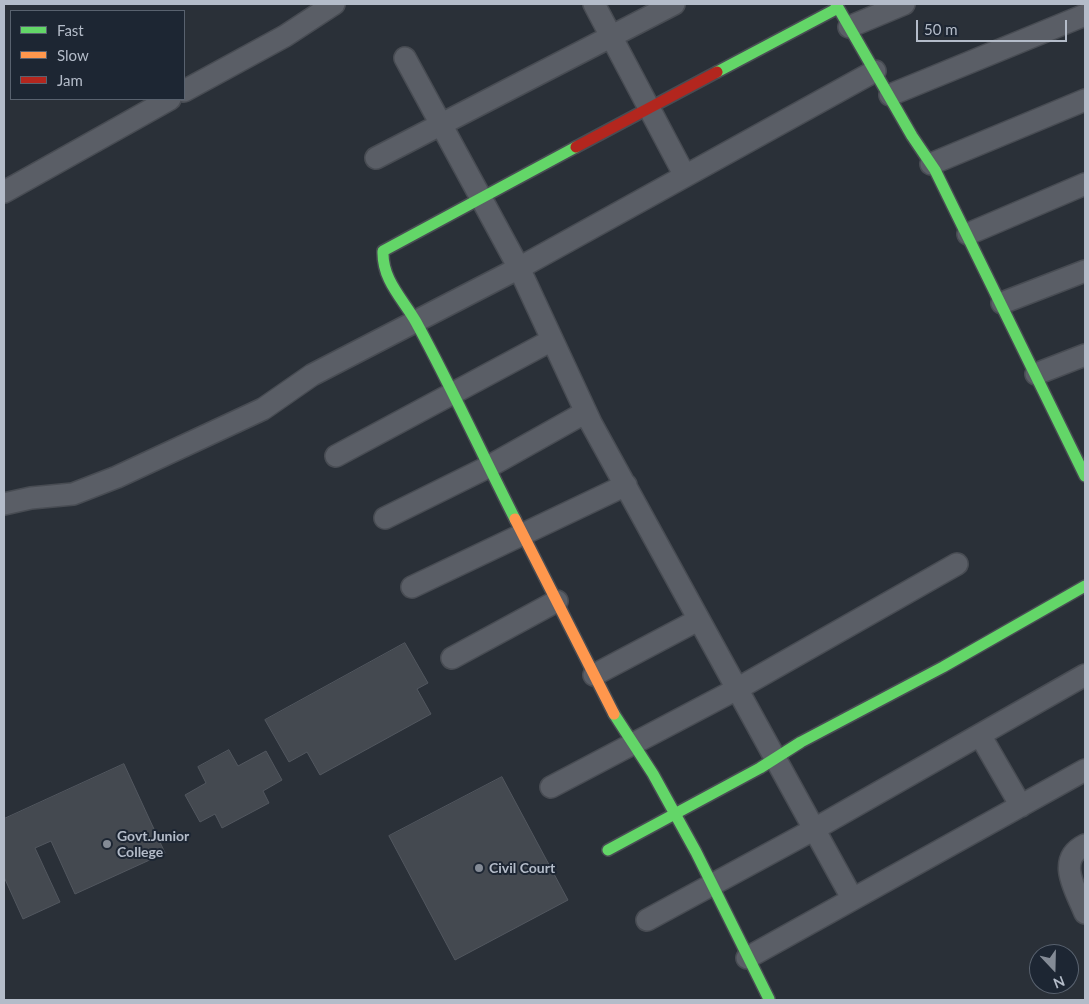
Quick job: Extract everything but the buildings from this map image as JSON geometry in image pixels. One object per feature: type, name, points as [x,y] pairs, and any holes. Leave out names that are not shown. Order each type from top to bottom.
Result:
[{"type":"street","points":[[594,4],[685,176]]},
{"type":"street","points":[[376,158],[674,4]]},
{"type":"street","points":[[849,27],[904,4]]},
{"type":"street","points":[[185,90],[285,36],[326,6]]},
{"type":"street","points":[[769,999],[675,814],[653,774],[615,716],[415,321],[384,269],[383,251],[409,234],[650,109],[837,6],[912,136],[931,164],[968,234],[1036,374],[1077,441],[1085,476]]},
{"type":"street","points":[[890,95],[1085,15]]},
{"type":"street","points":[[405,58],[519,268],[586,412],[698,620],[852,898]]},
{"type":"street","points":[[4,504],[31,498],[73,494],[117,477],[263,409],[312,374],[519,268],[875,71]]},
{"type":"street","points":[[4,192],[168,100]]},
{"type":"street","points":[[931,164],[1085,100]]},
{"type":"street","points":[[968,234],[1085,184]]},
{"type":"street","points":[[1002,303],[1085,271]]},
{"type":"street","points":[[336,456],[552,340]]},
{"type":"street","points":[[1036,374],[1085,355]]},
{"type":"street","points":[[385,518],[488,467],[586,412]]},
{"type":"street","points":[[412,587],[626,485]]},
{"type":"street","points":[[551,787],[737,689],[957,564]]},
{"type":"street","points":[[608,850],[801,742],[943,667],[1085,586]]},
{"type":"street","points":[[452,658],[558,601]]},
{"type":"street","points":[[594,675],[698,620]]},
{"type":"street","points":[[647,920],[814,830],[1085,675]]},
{"type":"street","points":[[980,735],[1021,806]]},
{"type":"street","points":[[747,958],[1085,770]]},
{"type":"street","points":[[1083,901],[1068,873],[1068,863],[1071,855],[1085,845]]},
{"type":"traffic: fast","points":[[836,4],[912,136],[935,170],[1085,476]]},
{"type":"traffic: fast","points":[[717,72],[838,8]]},
{"type":"traffic: fast","points":[[515,519],[429,346],[394,289],[386,271],[383,251],[576,147]]},
{"type":"traffic: fast","points":[[608,850],[760,768],[801,742],[943,667],[1085,586]]},
{"type":"traffic: fast","points":[[614,714],[653,774],[696,852],[769,999]]},
{"type":"traffic: slow","points":[[515,519],[614,714]]},
{"type":"traffic: jam","points":[[576,147],[717,72]]},
{"type":"place","name":"Govt.Junior College","points":[[107,844]]},
{"type":"place","name":"Civil Court","points":[[479,868]]}]
